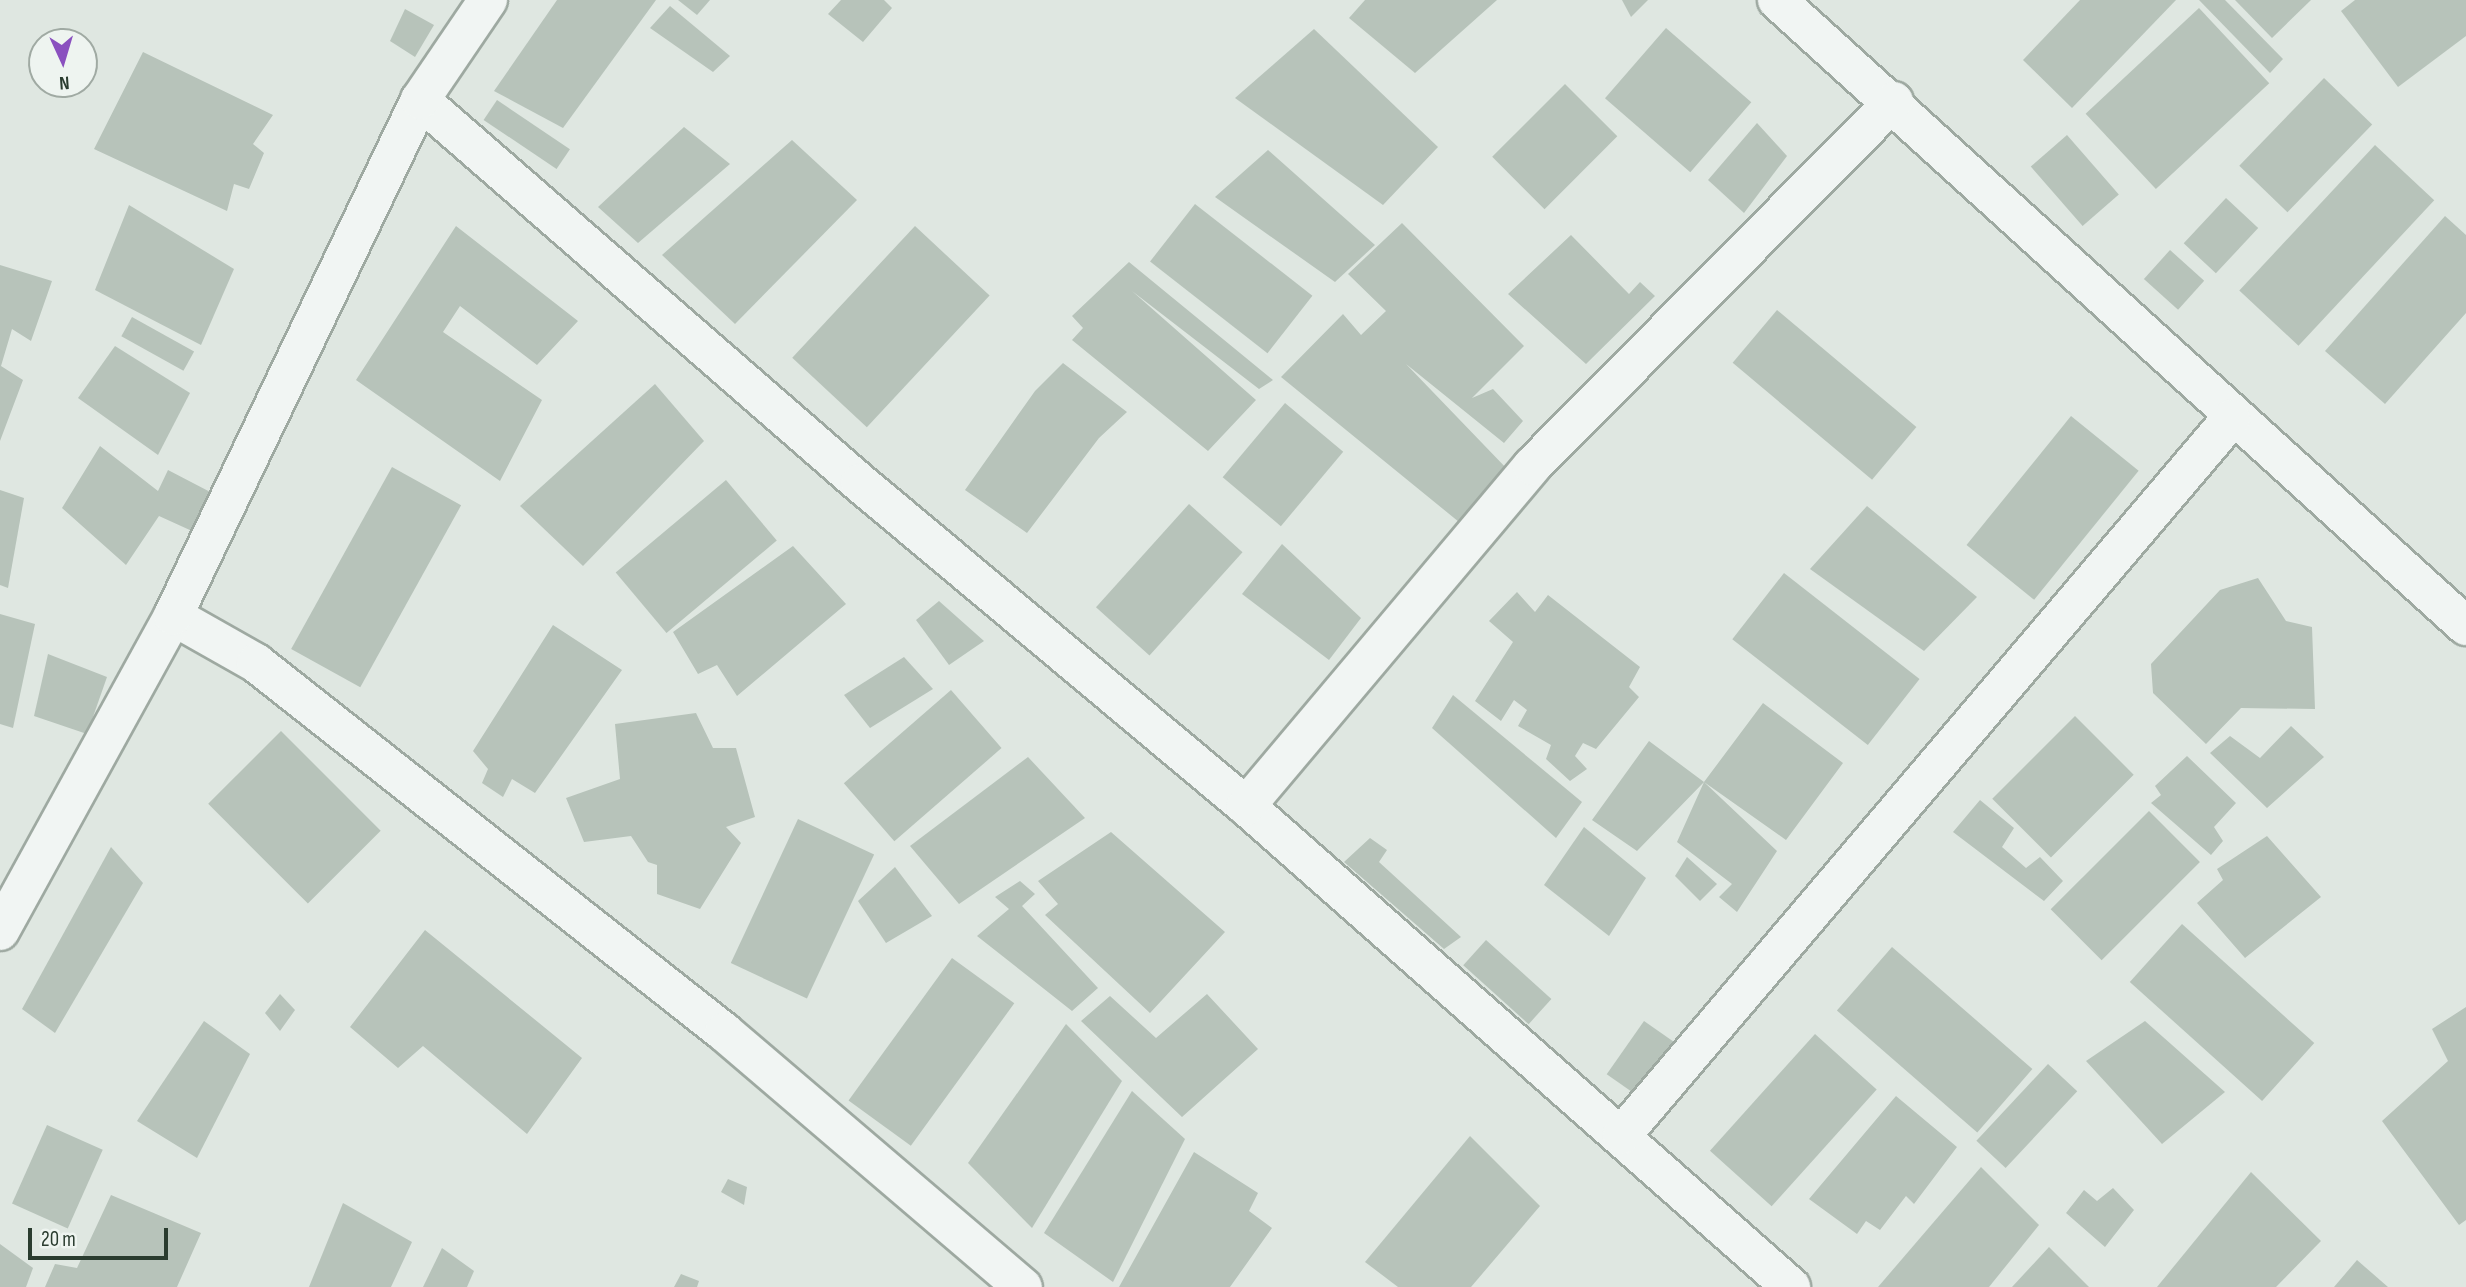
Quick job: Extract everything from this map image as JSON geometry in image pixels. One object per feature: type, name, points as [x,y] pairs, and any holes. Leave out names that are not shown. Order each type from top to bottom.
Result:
[{"type":"street","points":[[0,931],[173,617],[420,100],[488,0]]},
{"type":"street","points":[[1777,0],[1894,101],[2231,419],[2466,626]]},
{"type":"street","points":[[420,100],[860,483],[1246,806],[1622,1135],[1791,1287]]},
{"type":"street","points":[[1246,806],[1532,466],[1894,101]]},
{"type":"street","points":[[1622,1135],[2231,419]]},
{"type":"street","points":[[173,617],[257,663],[724,1032],[1023,1287]]},
{"type":"building","points":[[557,0],[656,0],[563,128],[494,91]]},
{"type":"building","points":[[678,0],[710,0],[697,15]]},
{"type":"building","points":[[841,0],[884,0],[892,8],[863,42],[828,14]]},
{"type":"building","points":[[1365,0],[1497,0],[1415,73],[1349,18]]},
{"type":"building","points":[[1622,0],[1648,0],[1631,17]]},
{"type":"building","points":[[2080,0],[2176,0],[2072,108],[2023,60]]},
{"type":"building","points":[[2199,0],[2225,0],[2283,59],[2270,73]]},
{"type":"building","points":[[2235,0],[2311,0],[2272,38]]},
{"type":"building","points":[[2355,0],[2466,0],[2466,36],[2398,87],[2341,11]]},
{"type":"building","points":[[670,6],[730,56],[713,72],[650,28]]},
{"type":"building","points":[[2199,8],[2269,83],[2156,189],[2086,114]]},
{"type":"building","points":[[405,9],[434,25],[415,57],[390,41]]},
{"type":"building","points":[[1666,28],[1751,102],[1690,172],[1605,98]]},
{"type":"building","points":[[1314,29],[1438,147],[1383,205],[1235,98]]},
{"type":"building","points":[[143,52],[273,115],[253,144],[264,153],[249,189],[234,184],[227,211],[94,149]]},
{"type":"building","points":[[2324,78],[2372,125],[2287,212],[2239,166]]},
{"type":"building","points":[[1565,84],[1617,136],[1544,209],[1492,157]]},
{"type":"building","points":[[497,100],[570,149],[557,169],[484,120]]},
{"type":"building","points":[[1757,123],[1787,156],[1744,213],[1708,180]]},
{"type":"building","points":[[684,127],[730,164],[638,243],[598,207]]},
{"type":"building","points":[[2067,135],[2119,195],[2083,226],[2031,166]]},
{"type":"building","points":[[792,140],[857,200],[735,324],[662,255]]},
{"type":"building","points":[[2375,145],[2434,200],[2299,346],[2239,291]]},
{"type":"building","points":[[1268,150],[1375,245],[1335,282],[1215,197]]},
{"type":"building","points":[[2226,198],[2258,228],[2216,273],[2184,243]]},
{"type":"building","points":[[1195,204],[1312,296],[1267,353],[1150,262]]},
{"type":"building","points":[[129,205],[234,269],[201,345],[95,290]]},
{"type":"building","points":[[2445,216],[2466,235],[2466,313],[2385,404],[2325,351]]},
{"type":"building","points":[[1402,223],[1524,346],[1472,398],[1493,389],[1523,421],[1504,443],[1406,364],[1509,471],[1459,522],[1281,377],[1343,314],[1361,335],[1386,311],[1348,274]]},
{"type":"building","points":[[456,226],[578,321],[537,365],[460,306],[443,332],[542,400],[500,481],[356,380]]},
{"type":"building","points":[[915,226],[990,296],[867,427],[792,358]]},
{"type":"building","points":[[1571,235],[1629,294],[1640,282],[1655,296],[1586,364],[1508,294]]},
{"type":"building","points":[[2170,250],[2204,281],[2178,310],[2144,279]]},
{"type":"building","points":[[1129,262],[1273,380],[1259,389],[1132,291],[1256,400],[1208,451],[1072,340],[1083,328],[1072,316]]},
{"type":"building","points":[[0,265],[52,281],[31,341],[12,329],[1,366],[23,380],[0,441]]},
{"type":"building","points":[[1777,310],[1916,427],[1872,480],[1733,363]]},
{"type":"building","points":[[132,317],[194,351],[183,371],[121,336]]},
{"type":"building","points":[[115,346],[190,393],[158,455],[78,398]]},
{"type":"building","points":[[1063,363],[1127,412],[1099,438],[1027,533],[965,490],[1035,391]]},
{"type":"building","points":[[655,384],[704,441],[583,566],[520,506]]},
{"type":"building","points":[[1285,403],[1343,452],[1281,526],[1223,477]]},
{"type":"building","points":[[2071,416],[2139,471],[2034,600],[1967,545]]},
{"type":"building","points":[[100,446],[158,491],[168,470],[216,495],[203,536],[159,516],[126,565],[62,508]]},
{"type":"building","points":[[392,467],[461,505],[360,687],[291,649]]},
{"type":"building","points":[[726,480],[777,541],[666,633],[616,573]]},
{"type":"building","points":[[0,490],[24,498],[8,588],[0,585]]},
{"type":"building","points":[[1189,504],[1243,552],[1149,655],[1096,607]]},
{"type":"building","points":[[1867,506],[1977,597],[1924,651],[1810,569]]},
{"type":"building","points":[[1282,544],[1361,618],[1329,660],[1242,594]]},
{"type":"building","points":[[793,546],[846,604],[737,696],[717,665],[698,674],[673,632]]},
{"type":"building","points":[[1784,573],[1920,679],[1868,745],[1732,639]]},
{"type":"building","points":[[2258,578],[2286,621],[2312,627],[2315,709],[2241,708],[2206,744],[2153,693],[2151,664],[2220,590]]},
{"type":"building","points":[[1517,592],[1535,612],[1548,595],[1640,667],[1629,687],[1639,697],[1596,749],[1583,743],[1575,756],[1587,769],[1570,781],[1546,759],[1551,745],[1518,726],[1527,710],[1514,700],[1501,721],[1475,701],[1513,642],[1489,621]]},
{"type":"building","points":[[939,601],[984,641],[949,665],[916,620]]},
{"type":"building","points":[[0,614],[35,624],[13,728],[0,724]]},
{"type":"building","points":[[553,625],[622,670],[535,793],[512,779],[503,797],[482,783],[488,769],[473,751]]},
{"type":"building","points":[[48,654],[107,677],[87,734],[34,716]]},
{"type":"building","points":[[904,657],[933,689],[870,728],[844,695]]},
{"type":"building","points":[[951,690],[1002,748],[894,841],[844,783]]},
{"type":"building","points":[[1453,695],[1582,802],[1556,838],[1432,728]]},
{"type":"building","points":[[1763,703],[1843,763],[1786,840],[1704,782]]},
{"type":"building","points":[[696,713],[713,748],[736,748],[755,817],[726,827],[741,843],[700,909],[657,894],[657,865],[648,862],[631,836],[584,842],[566,798],[620,779],[615,724]]},
{"type":"building","points":[[2075,716],[2134,775],[2051,857],[1992,799]]},
{"type":"building","points":[[2291,726],[2324,757],[2267,808],[2210,753],[2230,736],[2260,758]]},
{"type":"building","points":[[281,731],[381,831],[308,904],[208,804]]},
{"type":"building","points":[[1649,741],[1704,782],[1637,851],[1592,820]]},
{"type":"building","points":[[2187,756],[2236,803],[2214,827],[2223,841],[2211,855],[2151,803],[2161,795],[2155,786]]},
{"type":"building","points":[[1028,757],[1085,818],[959,904],[910,846]]},
{"type":"building","points":[[1704,782],[1777,851],[1737,912],[1719,897],[1732,884],[1677,842]]},
{"type":"building","points":[[1980,800],[2014,828],[2002,847],[2026,868],[2040,857],[2063,881],[2044,901],[1953,832]]},
{"type":"building","points":[[2149,811],[2200,862],[2102,960],[2051,909]]},
{"type":"building","points":[[798,819],[874,854],[807,999],[731,963]]},
{"type":"building","points":[[1584,827],[1646,878],[1609,936],[1544,885]]},
{"type":"building","points":[[1111,832],[1225,932],[1150,1013],[1045,915],[1058,904],[1038,881]]},
{"type":"building","points":[[2267,836],[2321,897],[2245,958],[2197,903],[2223,880],[2217,869]]},
{"type":"building","points":[[1370,838],[1387,850],[1379,862],[1461,937],[1444,949],[1344,862]]},
{"type":"building","points":[[111,847],[143,883],[55,1033],[22,1009]]},
{"type":"building","points":[[1687,857],[1717,884],[1700,901],[1675,876]]},
{"type":"building","points":[[895,867],[932,916],[886,943],[858,901]]},
{"type":"building","points":[[1020,881],[1035,894],[1022,906],[1098,988],[1072,1011],[977,936],[1009,909],[995,897]]},
{"type":"building","points":[[2182,924],[2314,1043],[2262,1101],[2130,982]]},
{"type":"building","points":[[425,930],[582,1058],[527,1134],[423,1046],[398,1068],[350,1027]]},
{"type":"building","points":[[1486,940],[1551,999],[1529,1024],[1463,965]]},
{"type":"building","points":[[1892,947],[2032,1069],[1977,1132],[1837,1010]]},
{"type":"building","points":[[952,958],[1014,1003],[911,1146],[849,1100]]},
{"type":"building","points":[[280,994],[295,1010],[280,1031],[265,1013]]},
{"type":"building","points":[[1207,994],[1258,1049],[1182,1117],[1081,1021],[1110,996],[1156,1038]]},
{"type":"building","points":[[2466,1007],[2466,1220],[2459,1225],[2382,1121],[2448,1061],[2432,1029]]},
{"type":"building","points":[[204,1021],[250,1054],[197,1158],[137,1121]]},
{"type":"building","points":[[1644,1021],[1675,1043],[1638,1096],[1607,1074]]},
{"type":"building","points":[[2145,1021],[2225,1092],[2162,1144],[2086,1061]]},
{"type":"building","points":[[1066,1024],[1122,1081],[1032,1228],[968,1163]]},
{"type":"building","points":[[1815,1034],[1877,1090],[1772,1206],[1710,1151]]},
{"type":"building","points":[[2048,1064],[2077,1091],[2006,1168],[1976,1141]]},
{"type":"building","points":[[1132,1091],[1185,1139],[1113,1282],[1044,1233]]},
{"type":"building","points":[[1896,1096],[1957,1147],[1914,1204],[1906,1196],[1880,1230],[1866,1221],[1857,1234],[1809,1199]]},
{"type":"building","points":[[47,1125],[103,1150],[68,1228],[12,1204]]},
{"type":"building","points":[[1470,1136],[1540,1206],[1471,1287],[1398,1287],[1365,1262]]},
{"type":"building","points":[[1194,1152],[1258,1193],[1249,1211],[1272,1228],[1230,1287],[1119,1287]]},
{"type":"building","points":[[1981,1167],[2039,1225],[1989,1287],[1878,1287]]},
{"type":"building","points":[[2251,1172],[2321,1241],[2276,1287],[2157,1287]]},
{"type":"building","points":[[728,1179],[747,1187],[744,1205],[721,1192]]},
{"type":"building","points":[[2113,1188],[2134,1210],[2105,1247],[2066,1213],[2084,1190],[2097,1201]]},
{"type":"building","points":[[111,1195],[201,1233],[177,1287],[45,1287],[55,1264],[77,1268]]},
{"type":"building","points":[[343,1203],[412,1242],[391,1287],[309,1287]]},
{"type":"building","points":[[0,1244],[33,1268],[26,1287],[0,1287]]},
{"type":"building","points":[[2049,1247],[2089,1287],[2012,1287]]},
{"type":"building","points":[[442,1248],[474,1271],[467,1287],[423,1287]]},
{"type":"building","points":[[2357,1260],[2388,1287],[2334,1287]]},
{"type":"building","points":[[681,1274],[699,1281],[697,1287],[674,1287]]}]
